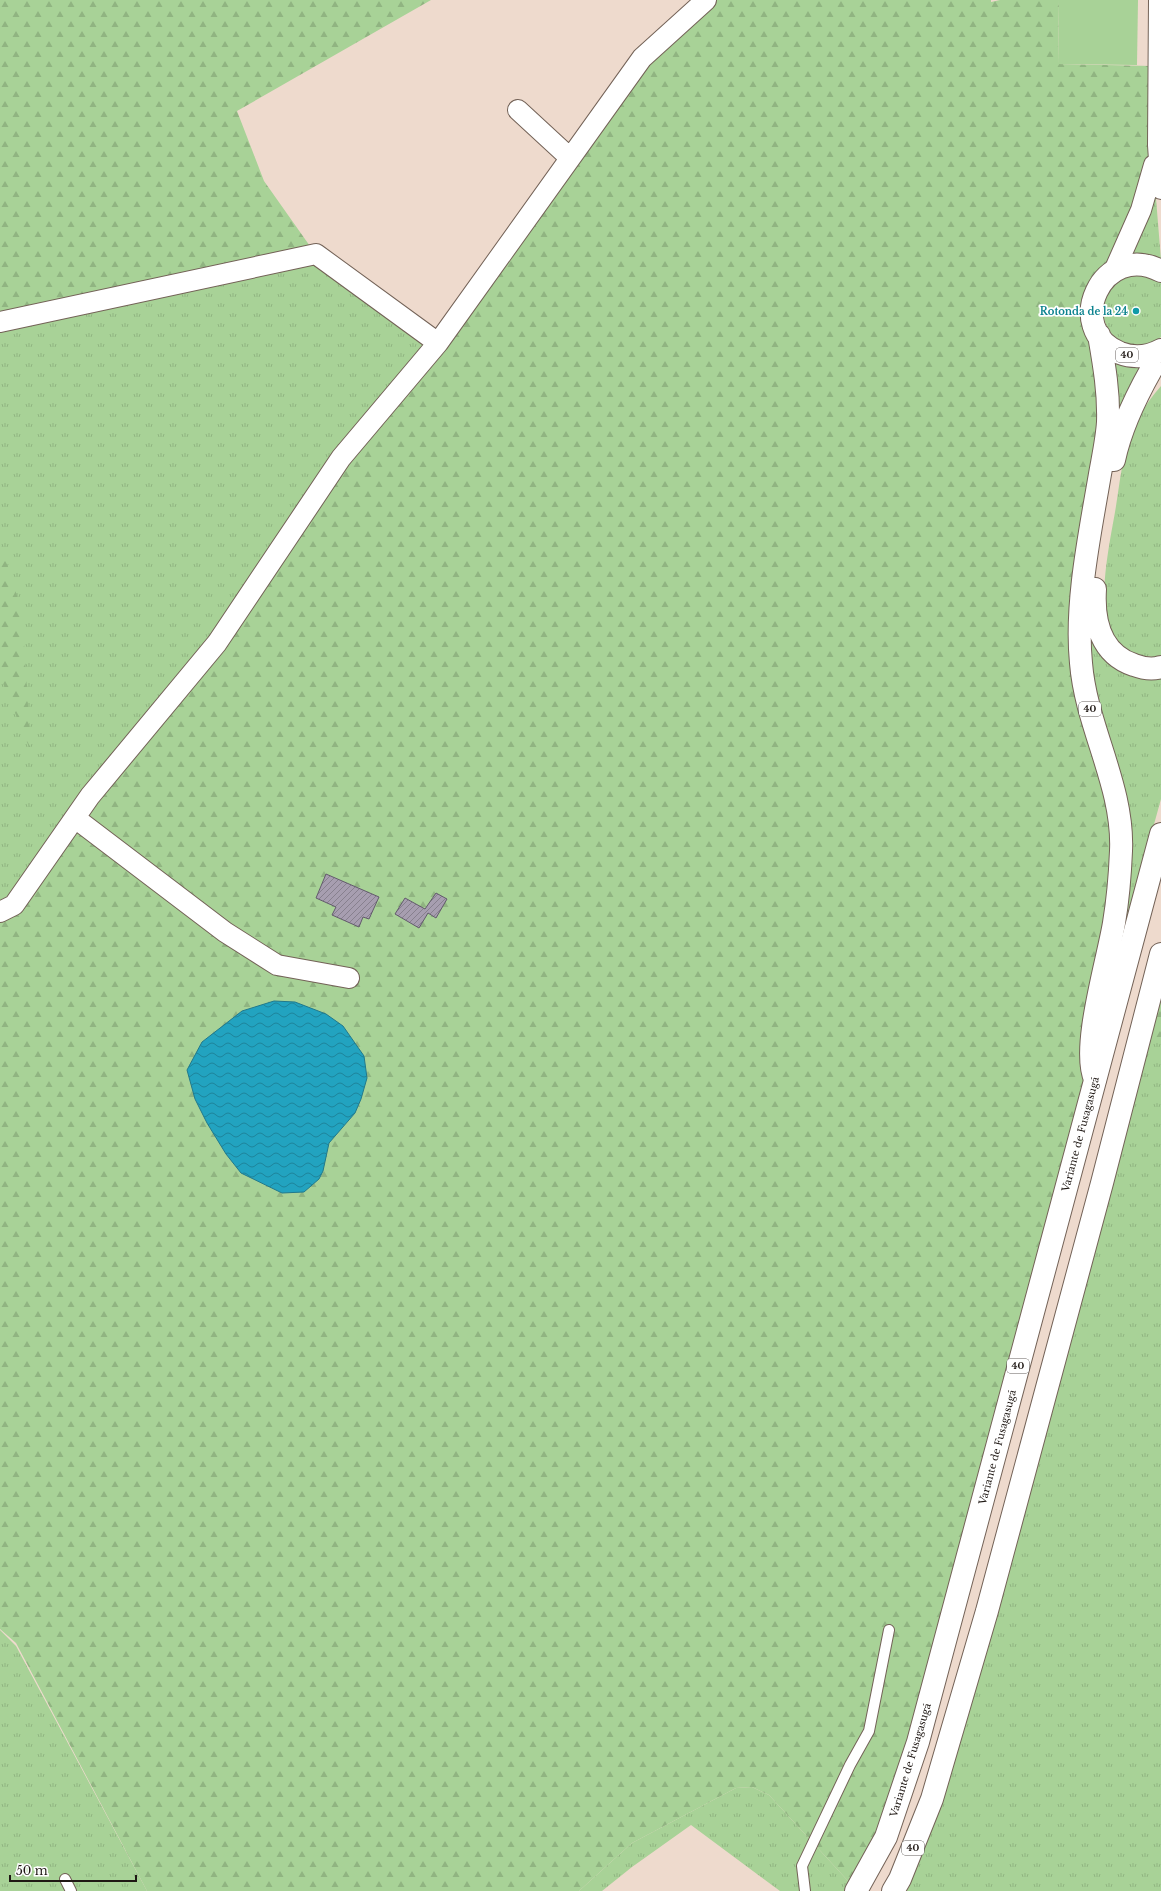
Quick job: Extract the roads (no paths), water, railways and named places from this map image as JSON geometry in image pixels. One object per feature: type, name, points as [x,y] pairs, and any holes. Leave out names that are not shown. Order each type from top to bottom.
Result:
[{"type":"main road","name":"40","points":[[1096,1079],[1091,1067],[1092,1034],[1114,923],[1120,879],[1122,849],[1120,822],[1114,794],[1088,701],[1081,664],[1079,628],[1082,596],[1108,424],[1107,389],[1099,335],[1092,318],[1093,300],[1103,281],[1114,271],[1120,268],[1136,264],[1152,267],[1161,271]]},
{"type":"main road","name":"40","points":[[1099,335],[1111,348],[1129,355],[1145,356],[1161,351]]},
{"type":"main road","name":"40","points":[[1161,351],[1129,412],[1117,446],[1112,468],[1095,574],[1096,616],[1099,630],[1105,644],[1113,654],[1125,662],[1140,667],[1156,669],[1161,667]]},
{"type":"main road","points":[[1136,401],[1161,372]]},
{"type":"main road","name":"Variante de Fusagasugá","points":[[856,1891],[886,1837],[918,1742],[1161,834]]},
{"type":"main road","name":"40","points":[[893,1891],[900,1879],[931,1804],[987,1612],[1104,1175],[1161,954]]},
{"type":"street","points":[[0,912],[14,905],[90,796],[218,643],[341,458],[438,343],[642,58],[706,0]]},
{"type":"street","points":[[1159,0],[1158,146],[1161,189]]},
{"type":"street","points":[[518,110],[570,158]]},
{"type":"street","points":[[1114,271],[1141,210],[1158,146]]},
{"type":"street","points":[[0,322],[316,254],[438,343]]},
{"type":"street","points":[[75,818],[226,932],[277,965],[349,978]]},
{"type":"lane","points":[[805,1891],[802,1866],[850,1765],[869,1731],[889,1630]]},
{"type":"lane","points":[[65,1879],[71,1891]]},
{"type":"water","points":[[274,1001],[295,1002],[326,1014],[343,1026],[364,1056],[367,1078],[355,1113],[329,1143],[323,1171],[319,1179],[304,1192],[282,1193],[241,1173],[226,1154],[207,1123],[195,1099],[187,1070],[202,1042],[242,1011]]},
{"type":"place","name":"Rotonda de la 24","points":[[1136,311]]}]
